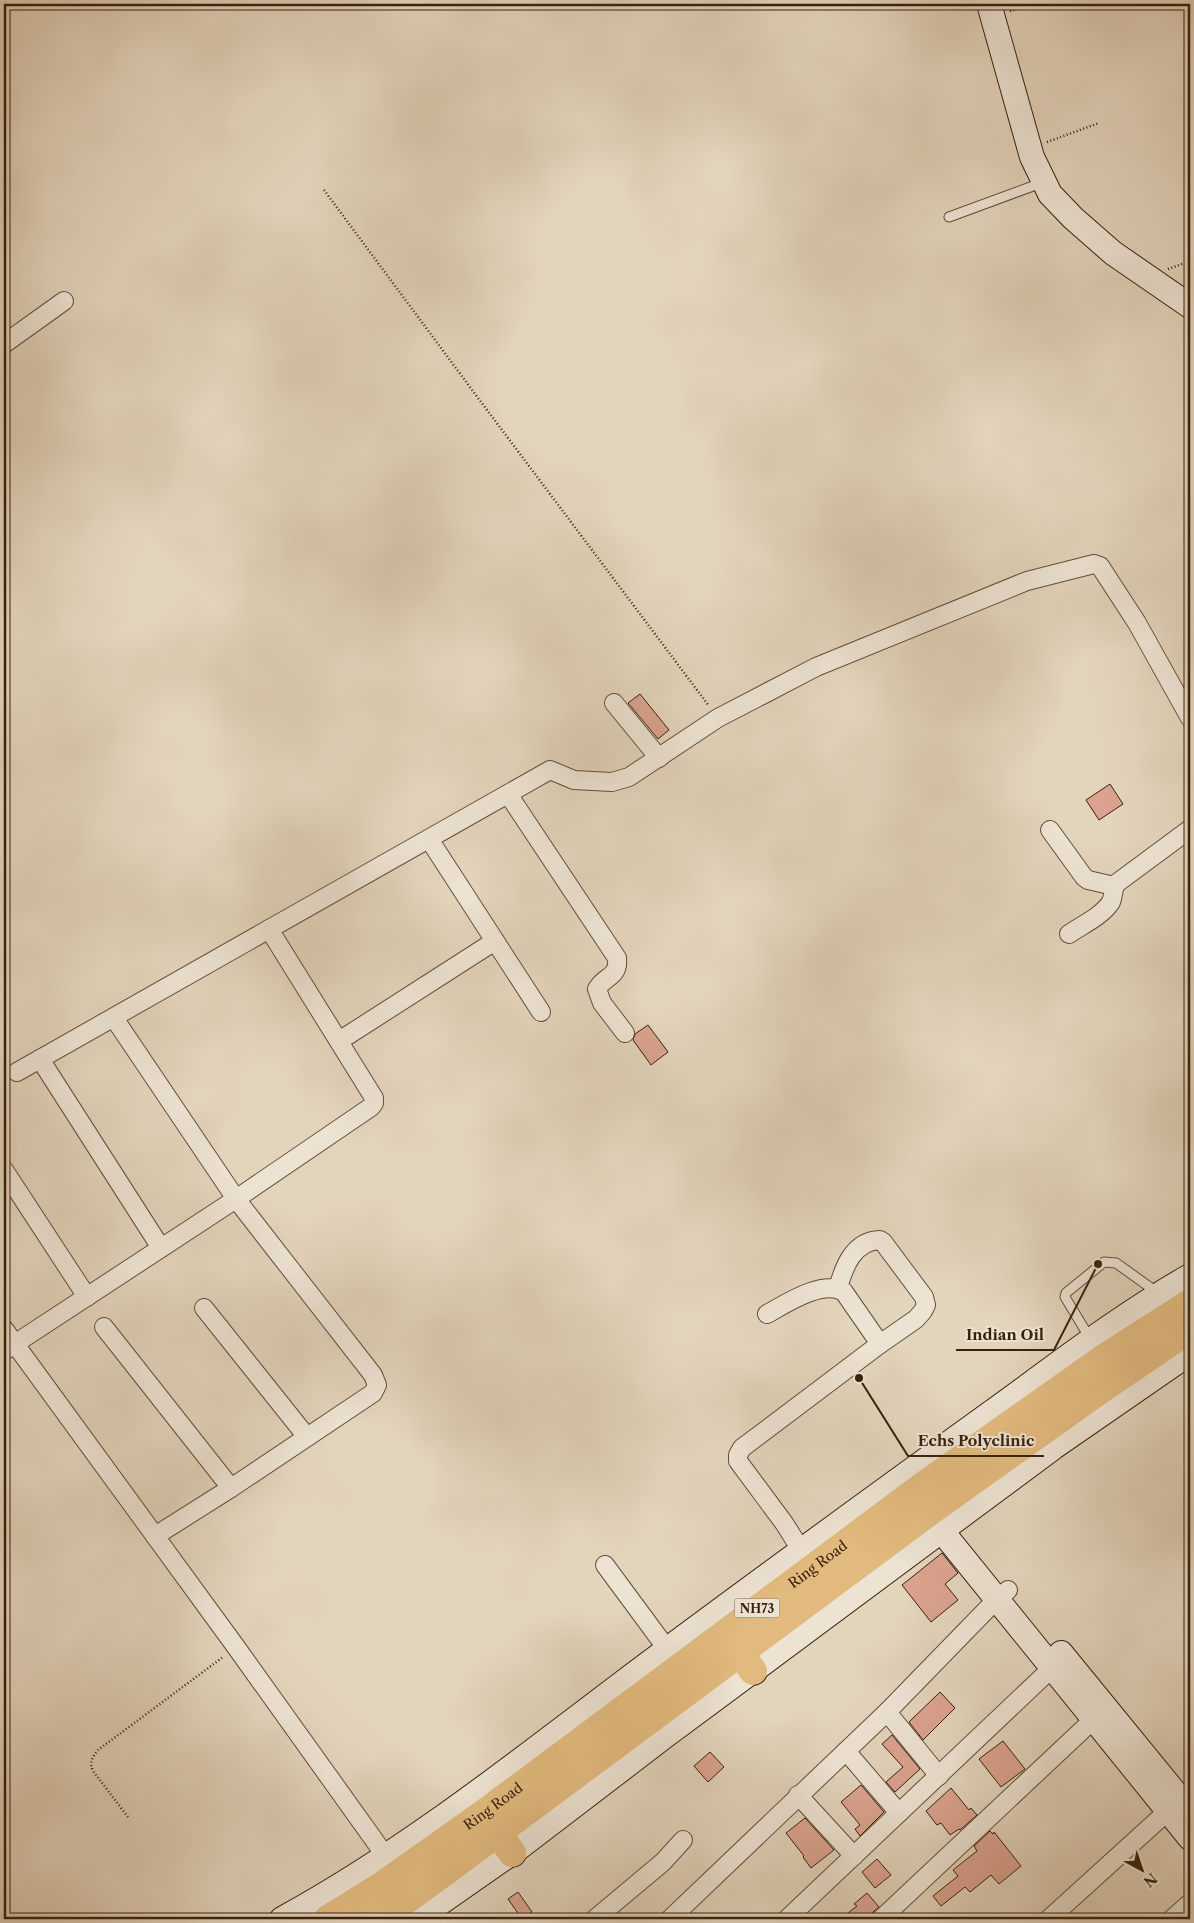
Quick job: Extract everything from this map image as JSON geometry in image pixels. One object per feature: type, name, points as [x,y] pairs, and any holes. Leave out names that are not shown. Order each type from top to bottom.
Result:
[{"type":"highway","name":"Ring Road","points":[[375,1919],[505,1843],[735,1641],[920,1488],[1098,1349],[1180,1318]]},
{"type":"highway","name":"Ring Road","points":[[328,1919],[392,1866],[483,1814],[735,1641],[940,1518],[1093,1395],[1180,1318]]},
{"type":"street","points":[[991,10],[1030,150],[1050,194],[1073,218],[1113,253],[1190,306]]},
{"type":"street","points":[[4,344],[64,301]]},
{"type":"street","points":[[17,1072],[550,770],[574,780],[612,782],[629,777],[718,718],[826,663],[1028,581],[1094,564],[1100,566],[1137,623],[1190,718]]},
{"type":"street","points":[[614,703],[659,758]]},
{"type":"street","points":[[508,794],[617,958],[618,967],[615,973],[600,984],[597,989],[602,1003],[625,1033]]},
{"type":"street","points":[[1069,934],[1104,910],[1111,902],[1114,886],[1190,829]]},
{"type":"street","points":[[1050,830],[1084,877],[1088,880],[1114,886]]},
{"type":"street","points":[[429,839],[541,1012]]},
{"type":"street","points":[[9,1348],[371,1108],[374,1098],[269,930]]},
{"type":"street","points":[[340,1042],[495,941]]},
{"type":"street","points":[[114,1018],[236,1199],[374,1375],[376,1385],[373,1392],[231,1488],[155,1536]]},
{"type":"street","points":[[40,1059],[161,1248]]},
{"type":"street","points":[[4,1170],[87,1297]]},
{"type":"street","points":[[801,1550],[784,1523],[738,1460],[738,1455],[742,1448],[916,1319],[926,1305],[924,1297],[883,1242],[875,1240],[852,1254],[843,1269],[838,1288]]},
{"type":"street","points":[[1180,1318],[1190,1276]]},
{"type":"street","points":[[767,1314],[822,1287],[838,1288],[844,1292],[880,1344]]},
{"type":"street","points":[[204,1308],[307,1437]]},
{"type":"street","points":[[104,1327],[231,1488]]},
{"type":"street","points":[[4,1329],[9,1348],[155,1536],[392,1866]]},
{"type":"street","points":[[282,1919],[323,1897],[392,1866],[667,1649],[735,1641],[801,1550],[1098,1349]]},
{"type":"street","points":[[940,1518],[1179,1811],[1190,1838]]},
{"type":"street","points":[[605,1565],[667,1649]]},
{"type":"street","points":[[1002,1595],[1052,1668],[1094,1719],[1179,1811]]},
{"type":"street","points":[[670,1919],[798,1795],[888,1712],[1002,1595]]},
{"type":"street","points":[[787,1919],[1052,1668]]},
{"type":"street","points":[[888,1712],[938,1776]]},
{"type":"street","points":[[881,1919],[1094,1719]]},
{"type":"street","points":[[846,1751],[899,1813]]},
{"type":"street","points":[[798,1795],[854,1856]]},
{"type":"street","points":[[1049,1919],[1179,1811]]},
{"type":"street","points":[[595,1919],[664,1862],[683,1840]]},
{"type":"street","points":[[417,1919],[505,1843]]},
{"type":"street","points":[[1172,1919],[1190,1903]]},
{"type":"lane","points":[[950,217],[1045,182]]},
{"type":"lane","points":[[1098,1349],[1065,1296],[1066,1292],[1104,1262],[1116,1263],[1180,1318]]},
{"type":"path","points":[[991,10],[1035,4]]},
{"type":"path","points":[[1030,150],[1099,123]]},
{"type":"path","points":[[324,190],[486,410],[718,718]]},
{"type":"path","points":[[128,1818],[93,1772],[90,1765],[92,1758],[98,1750],[236,1647]]},
{"type":"building","points":[[640,694],[669,730],[658,739],[628,703]]},
{"type":"building","points":[[1110,784],[1123,804],[1099,820],[1086,800]]},
{"type":"building","points":[[648,1025],[668,1052],[651,1065],[633,1040],[635,1034]]},
{"type":"building","points":[[942,1553],[958,1573],[945,1584],[958,1600],[931,1622],[902,1585]]},
{"type":"building","points":[[940,1692],[955,1708],[923,1740],[909,1722]]},
{"type":"building","points":[[892,1735],[920,1769],[895,1792],[886,1782],[903,1767],[882,1744]]},
{"type":"building","points":[[1003,1741],[1025,1769],[1001,1787],[979,1759]]},
{"type":"building","points":[[710,1752],[724,1767],[708,1782],[694,1766]]},
{"type":"building","points":[[861,1785],[884,1812],[860,1836],[855,1829],[860,1825],[841,1802]]},
{"type":"building","points":[[951,1788],[969,1810],[971,1808],[977,1815],[960,1830],[950,1835],[941,1823],[937,1825],[926,1811]]},
{"type":"building","points":[[805,1818],[834,1850],[811,1868],[786,1833]]},
{"type":"building","points":[[990,1831],[993,1834],[994,1832],[1021,1866],[999,1884],[991,1875],[970,1892],[965,1887],[941,1906],[933,1896],[958,1876],[953,1870],[977,1851],[974,1846]]},
{"type":"building","points":[[877,1859],[891,1875],[875,1888],[862,1872]]},
{"type":"building","points":[[518,1892],[532,1912],[522,1919],[508,1899]]},
{"type":"building","points":[[867,1893],[879,1907],[873,1912],[871,1919],[840,1919],[857,1906],[854,1904]]},
{"type":"place","name":"Indian Oil","points":[[1098,1264]]},
{"type":"place","name":"Echs Polyclinic","points":[[859,1378]]}]
